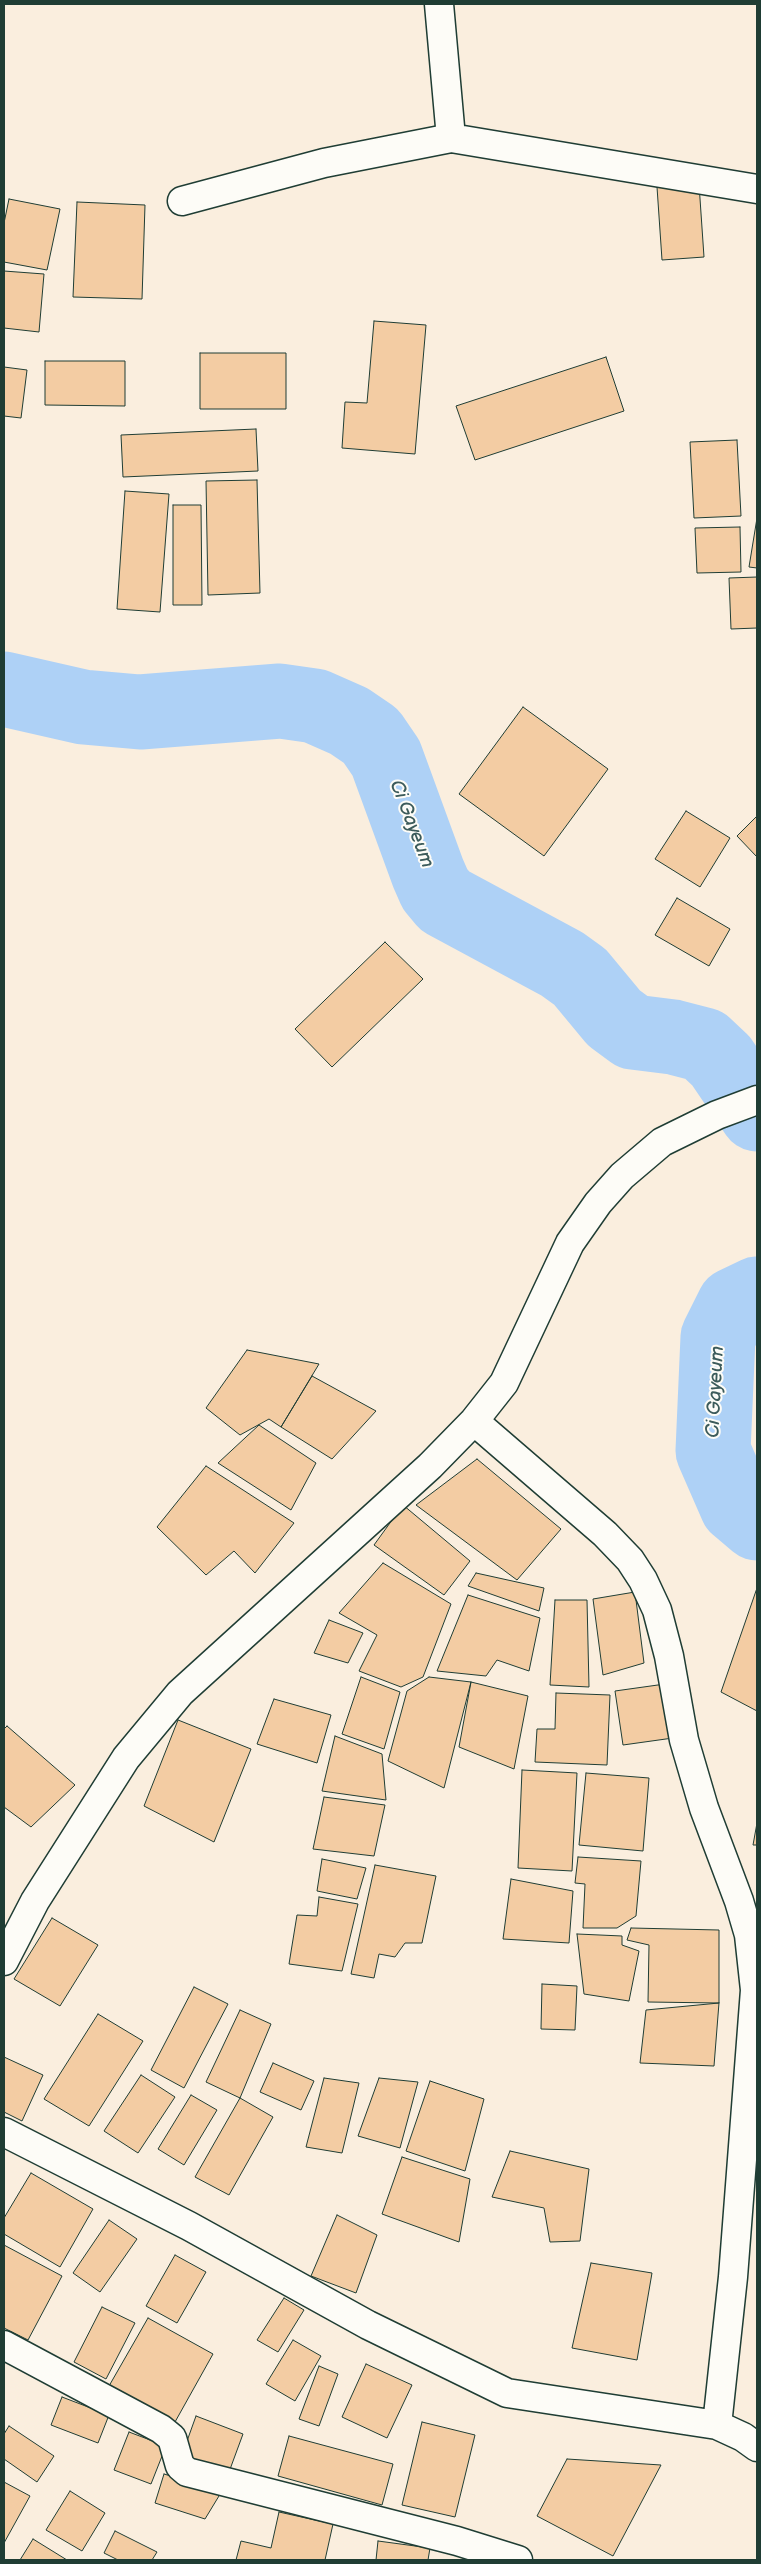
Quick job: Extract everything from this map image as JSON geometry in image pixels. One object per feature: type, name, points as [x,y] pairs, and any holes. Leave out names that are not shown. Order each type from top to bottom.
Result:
[{"type":"street","points":[[439,4],[451,138]]},
{"type":"street","points":[[182,201],[344,159],[451,138],[757,189]]},
{"type":"street","points":[[4,1961],[36,1901],[126,1758],[180,1693],[430,1466],[474,1421],[504,1383],[570,1242],[598,1202],[622,1176],[662,1142],[717,1115],[757,1100]]},
{"type":"street","points":[[474,1421],[605,1534],[630,1560],[643,1580],[657,1610],[669,1656],[684,1740],[704,1808],[739,1901],[749,1935],[755,1990],[733,2277],[717,2425]]},
{"type":"street","points":[[4,2132],[188,2226],[368,2324],[507,2393],[717,2425],[743,2437],[757,2447]]},
{"type":"street","points":[[4,2345],[161,2429],[172,2438],[180,2466],[187,2472],[457,2541],[518,2560]]},
{"type":"building","points":[[699,184],[704,257],[662,260],[657,187]]},
{"type":"building","points":[[9,199],[60,209],[47,270],[4,262],[4,223]]},
{"type":"building","points":[[77,202],[145,205],[142,299],[73,297]]},
{"type":"building","points":[[4,271],[44,274],[39,332],[4,328]]},
{"type":"building","points":[[374,321],[426,325],[415,454],[342,448],[345,402],[367,403]]},
{"type":"building","points":[[200,353],[286,353],[286,409],[200,409]]},
{"type":"building","points":[[606,357],[624,411],[475,460],[456,406]]},
{"type":"building","points":[[45,361],[125,361],[125,406],[45,405]]},
{"type":"building","points":[[4,367],[27,370],[21,418],[4,416]]},
{"type":"building","points":[[256,429],[258,471],[123,477],[121,435]]},
{"type":"building","points":[[737,440],[741,516],[694,518],[690,442]]},
{"type":"building","points":[[257,480],[260,593],[208,595],[206,481]]},
{"type":"building","points":[[125,491],[169,494],[160,612],[117,609]]},
{"type":"building","points":[[173,505],[201,505],[202,605],[173,605]]},
{"type":"building","points":[[757,518],[757,568],[749,567]]},
{"type":"building","points":[[740,527],[741,572],[697,573],[695,528]]},
{"type":"building","points":[[757,577],[757,628],[731,629],[729,578]]},
{"type":"building","points":[[523,707],[608,769],[544,856],[459,794]]},
{"type":"building","points":[[686,811],[730,838],[700,887],[655,859]]},
{"type":"building","points":[[757,816],[757,857],[737,836]]},
{"type":"building","points":[[677,898],[730,929],[709,966],[655,935]]},
{"type":"building","points":[[385,942],[423,979],[332,1067],[295,1029]]},
{"type":"building","points":[[247,1350],[319,1364],[281,1427],[269,1419],[240,1435],[206,1408]]},
{"type":"building","points":[[312,1376],[376,1411],[332,1459],[281,1427]]},
{"type":"building","points":[[259,1425],[316,1463],[291,1510],[218,1463]]},
{"type":"building","points":[[477,1459],[561,1529],[517,1580],[416,1505]]},
{"type":"building","points":[[206,1466],[294,1523],[255,1573],[234,1551],[206,1575],[157,1527]]},
{"type":"building","points":[[403,1505],[470,1561],[444,1595],[374,1545]]},
{"type":"building","points":[[383,1563],[451,1604],[423,1677],[401,1687],[359,1671],[377,1635],[339,1613]]},
{"type":"building","points":[[476,1573],[544,1588],[539,1611],[468,1586]]},
{"type":"building","points":[[757,1588],[757,1711],[721,1692]]},
{"type":"building","points":[[635,1592],[644,1663],[603,1675],[593,1599]]},
{"type":"building","points":[[468,1595],[540,1618],[529,1671],[497,1660],[486,1676],[437,1671]]},
{"type":"building","points":[[555,1600],[587,1600],[589,1687],[550,1685]]},
{"type":"building","points":[[329,1620],[363,1633],[348,1663],[314,1653]]},
{"type":"building","points":[[361,1677],[400,1692],[384,1749],[342,1734]]},
{"type":"building","points":[[429,1677],[471,1682],[444,1788],[388,1761],[407,1691]]},
{"type":"building","points":[[471,1682],[528,1696],[514,1769],[459,1747]]},
{"type":"building","points":[[665,1684],[673,1738],[623,1745],[615,1691]]},
{"type":"building","points":[[556,1693],[610,1695],[607,1765],[535,1762],[537,1729],[555,1729]]},
{"type":"building","points":[[274,1699],[331,1715],[317,1763],[257,1744]]},
{"type":"building","points":[[178,1720],[251,1749],[214,1842],[144,1806]]},
{"type":"building","points":[[7,1726],[75,1785],[31,1827],[4,1807],[4,1729]]},
{"type":"building","points":[[335,1736],[382,1754],[386,1800],[322,1791]]},
{"type":"building","points":[[522,1770],[577,1773],[572,1871],[518,1868]]},
{"type":"building","points":[[586,1773],[649,1778],[643,1851],[579,1845]]},
{"type":"building","points":[[324,1797],[385,1805],[374,1856],[313,1849]]},
{"type":"building","points":[[757,1823],[757,1845],[753,1845]]},
{"type":"building","points":[[578,1857],[641,1861],[636,1916],[617,1928],[583,1928],[585,1884],[575,1883]]},
{"type":"building","points":[[322,1859],[366,1868],[357,1899],[317,1891]]},
{"type":"building","points":[[375,1865],[436,1876],[422,1943],[405,1943],[395,1957],[379,1954],[374,1978],[351,1974]]},
{"type":"building","points":[[511,1879],[573,1891],[569,1943],[503,1939]]},
{"type":"building","points":[[319,1897],[358,1904],[342,1971],[289,1964],[297,1915],[317,1916]]},
{"type":"building","points":[[52,1918],[98,1945],[60,2006],[14,1979]]},
{"type":"building","points":[[631,1928],[719,1930],[719,2003],[648,2002],[649,1945],[627,1940]]},
{"type":"building","points":[[577,1934],[622,1936],[622,1945],[639,1951],[629,2001],[584,1994]]},
{"type":"building","points":[[542,1984],[577,1986],[575,2030],[541,2029]]},
{"type":"building","points":[[194,1987],[228,2004],[184,2088],[151,2070]]},
{"type":"building","points":[[719,2003],[714,2066],[640,2063],[646,2010]]},
{"type":"building","points":[[240,2010],[271,2024],[240,2098],[206,2082]]},
{"type":"building","points":[[98,2014],[143,2041],[89,2126],[44,2099]]},
{"type":"building","points":[[4,2057],[43,2075],[22,2121],[4,2112]]},
{"type":"building","points":[[273,2063],[314,2081],[301,2110],[260,2092]]},
{"type":"building","points":[[141,2075],[175,2097],[138,2153],[104,2131]]},
{"type":"building","points":[[324,2078],[359,2083],[342,2153],[306,2147]]},
{"type":"building","points":[[379,2078],[418,2082],[400,2148],[358,2136]]},
{"type":"building","points":[[430,2081],[484,2099],[465,2171],[406,2151]]},
{"type":"building","points":[[191,2095],[217,2110],[184,2165],[158,2149]]},
{"type":"building","points":[[240,2098],[273,2117],[229,2195],[195,2177]]},
{"type":"building","points":[[510,2151],[589,2169],[580,2241],[550,2242],[544,2208],[492,2197]]},
{"type":"building","points":[[402,2157],[470,2179],[459,2242],[382,2214]]},
{"type":"building","points":[[31,2173],[93,2209],[60,2267],[4,2234],[4,2218]]},
{"type":"building","points":[[337,2215],[377,2235],[356,2293],[311,2276]]},
{"type":"building","points":[[109,2220],[137,2239],[100,2292],[73,2273]]},
{"type":"building","points":[[4,2245],[62,2276],[28,2340],[4,2328]]},
{"type":"building","points":[[175,2255],[206,2272],[177,2323],[146,2306]]},
{"type":"building","points":[[591,2263],[652,2273],[637,2360],[572,2348]]},
{"type":"building","points":[[284,2298],[304,2310],[278,2352],[257,2340]]},
{"type":"building","points":[[102,2307],[135,2323],[106,2379],[74,2362]]},
{"type":"building","points":[[148,2318],[213,2354],[175,2422],[109,2386]]},
{"type":"building","points":[[293,2340],[321,2356],[295,2401],[266,2384]]},
{"type":"building","points":[[366,2364],[412,2385],[387,2438],[342,2417]]},
{"type":"building","points":[[319,2366],[338,2374],[319,2426],[299,2419]]},
{"type":"building","points":[[62,2397],[109,2415],[98,2443],[51,2425]]},
{"type":"building","points":[[196,2416],[243,2434],[229,2472],[182,2455]]},
{"type":"building","points":[[422,2422],[475,2435],[455,2517],[402,2505]]},
{"type":"building","points":[[9,2426],[54,2456],[37,2482],[4,2459],[4,2434]]},
{"type":"building","points":[[129,2432],[166,2446],[151,2484],[114,2470]]},
{"type":"building","points":[[289,2436],[393,2464],[382,2505],[278,2476]]},
{"type":"building","points":[[567,2459],[661,2465],[613,2556],[537,2516]]},
{"type":"building","points":[[164,2474],[222,2491],[205,2519],[155,2503]]},
{"type":"building","points":[[4,2482],[30,2496],[4,2543]]},
{"type":"building","points":[[70,2491],[105,2513],[82,2551],[46,2530]]},
{"type":"building","points":[[279,2512],[333,2524],[325,2560],[236,2560],[241,2541],[271,2548]]},
{"type":"building","points":[[115,2531],[157,2552],[152,2560],[118,2560],[104,2553]]},
{"type":"building","points":[[33,2539],[67,2560],[20,2560]]},
{"type":"building","points":[[378,2541],[430,2548],[428,2560],[376,2560]]},
{"type":"waterway","name":"Ci Gayeum","points":[[4,689],[83,707],[140,712],[280,701],[315,706],[349,721],[371,736],[386,758],[428,873],[435,889],[445,901],[562,964],[580,977],[614,1018],[633,1032],[673,1037],[704,1045],[721,1061],[757,1114]]},
{"type":"waterway","name":"Ci Gayeum","points":[[757,1294],[734,1305],[718,1337],[713,1451],[737,1506],[757,1523]]}]
